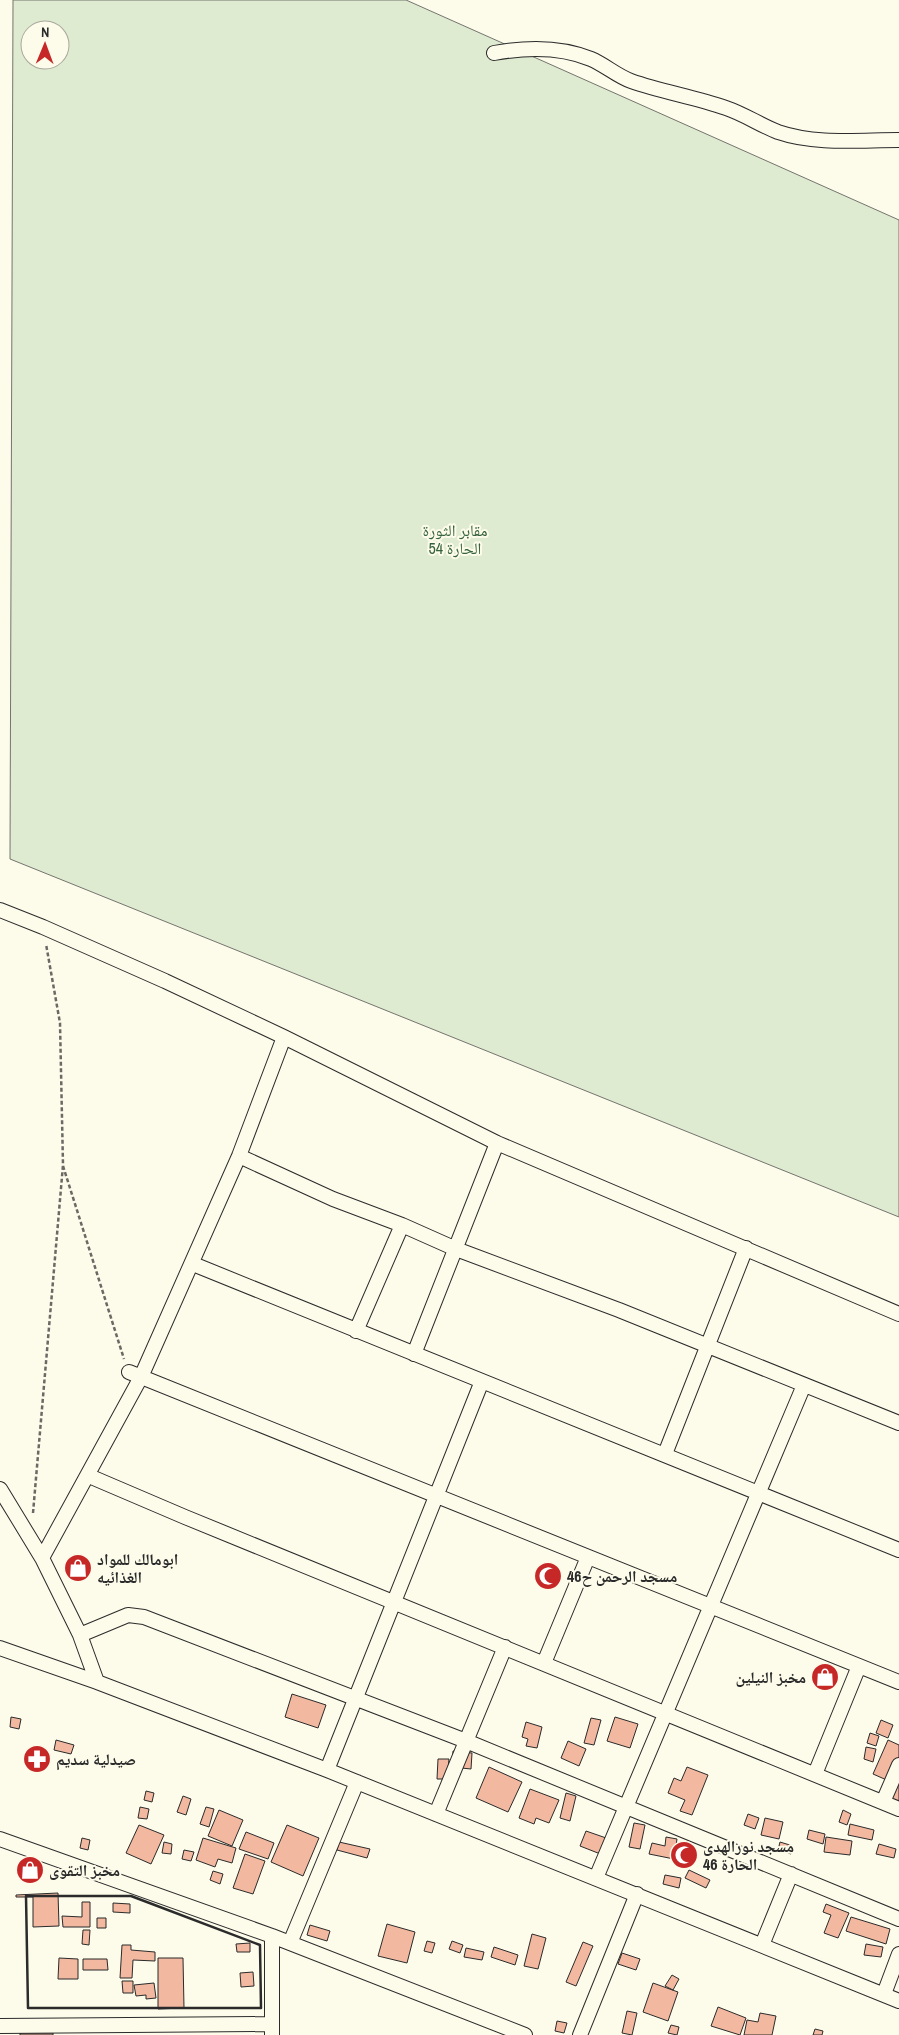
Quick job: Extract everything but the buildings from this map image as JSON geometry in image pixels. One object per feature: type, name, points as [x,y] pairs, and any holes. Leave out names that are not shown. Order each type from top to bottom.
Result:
[{"type":"street","points":[[494,53],[536,48],[565,51],[592,60],[629,81],[727,108],[778,132],[804,138],[831,141],[899,140]]},
{"type":"street","points":[[0,910],[165,981],[284,1037],[497,1143],[899,1314]]},
{"type":"street","points":[[42,1558],[89,1476],[135,1374],[193,1264],[239,1156],[284,1037]]},
{"type":"street","points":[[414,1354],[497,1143]]},
{"type":"street","points":[[239,1156],[333,1199],[402,1225],[456,1249],[899,1423]]},
{"type":"street","points":[[356,1331],[402,1225]]},
{"type":"street","points":[[665,1454],[746,1248]]},
{"type":"street","points":[[193,1264],[899,1550]]},
{"type":"street","points":[[135,1374],[899,1682]]},
{"type":"street","points":[[327,1770],[482,1380]]},
{"type":"street","points":[[596,1878],[804,1385]]},
{"type":"street","points":[[89,1476],[899,1809]]},
{"type":"street","points":[[0,1489],[42,1558],[80,1635],[97,1682]]},
{"type":"street","points":[[544,1663],[588,1557]]},
{"type":"street","points":[[80,1635],[128,1615],[144,1617],[466,1741],[899,1919]]},
{"type":"street","points":[[436,1814],[505,1647]]},
{"type":"street","points":[[0,1648],[97,1682],[327,1770],[899,2001]]},
{"type":"street","points":[[815,1774],[859,1666]]},
{"type":"street","points":[[883,1802],[899,1765]]},
{"type":"street","points":[[290,1943],[357,1782]]},
{"type":"street","points":[[0,1839],[272,1936],[497,2029],[525,2035]]},
{"type":"street","points":[[762,1945],[792,1874]]},
{"type":"street","points":[[580,2035],[636,1894]]},
{"type":"street","points":[[0,2026],[272,2030],[272,1936]]},
{"type":"street","points":[[884,1994],[899,1954]]},
{"type":"path","points":[[31,1540],[62,1165],[60,1023],[42,927]]},
{"type":"path","points":[[62,1165],[135,1374]]},
{"type":"green space","name":"مقابر الثورة الحارة 54","points":[[13,0],[406,0],[899,220],[899,1217],[10,859]]},
{"type":"wall","points":[[26,1896],[131,1896],[260,1945],[261,2008],[28,2008],[26,1896]]},
{"type":"place","name":"ابومالك للمواد الغذائيه","points":[[78,1568]]},
{"type":"place","name":"مسجد الرحمن ح46","points":[[548,1576]]},
{"type":"place","name":"مخبز النيلين","points":[[825,1677]]},
{"type":"place","name":"صيدلية سديم","points":[[37,1759]]},
{"type":"place","name":"مسجد نورالهدى الحارة 46","points":[[684,1855]]},
{"type":"place","name":"مخبز التقوى","points":[[30,1870]]}]
